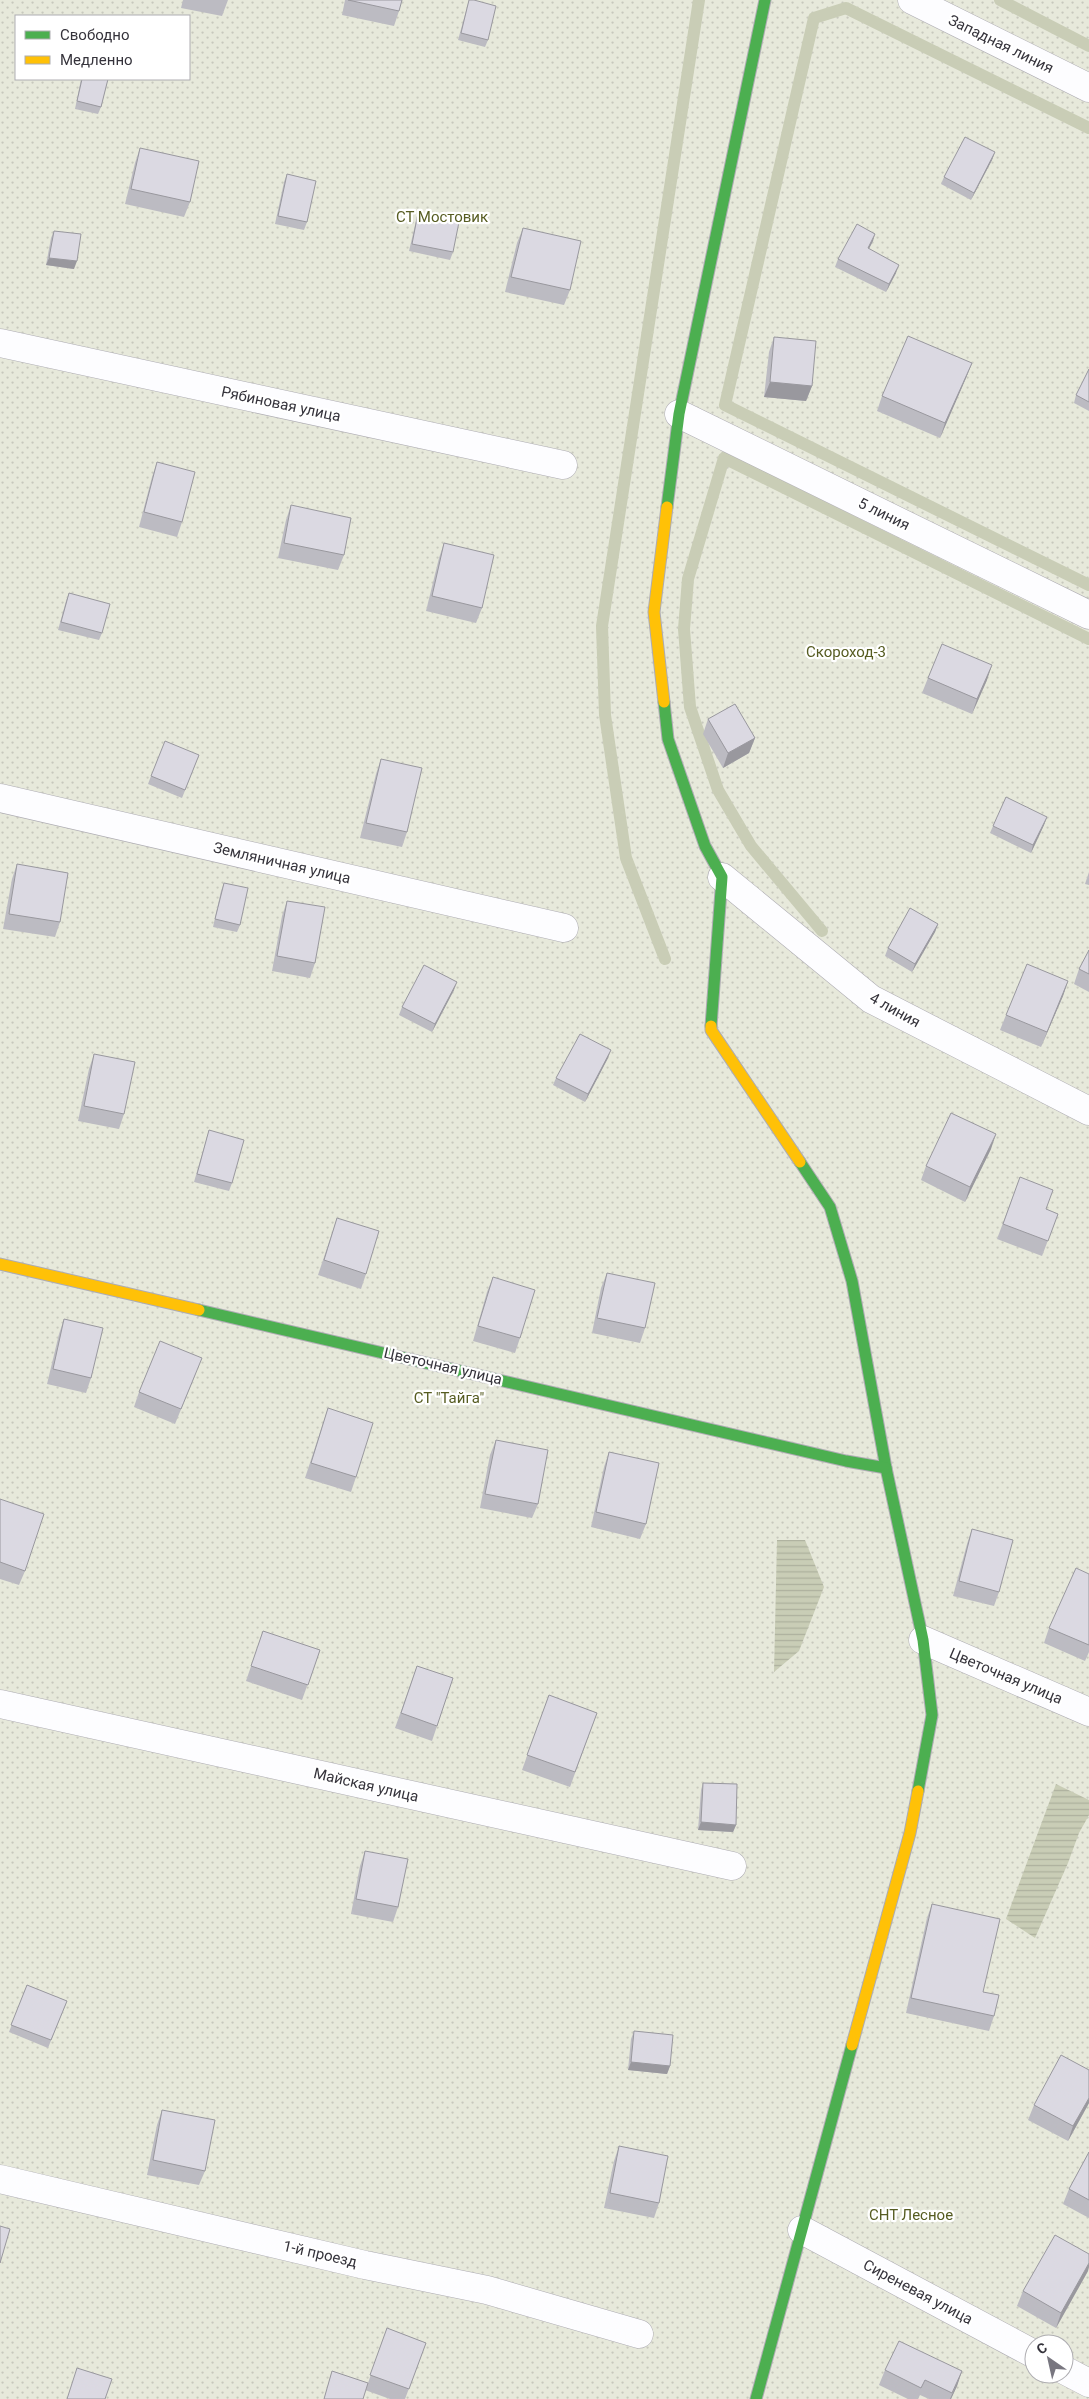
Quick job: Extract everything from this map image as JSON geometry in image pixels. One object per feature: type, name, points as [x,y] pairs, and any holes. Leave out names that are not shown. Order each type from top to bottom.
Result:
[{"type":"street","points":[[756,2399],[910,1833],[932,1715],[923,1640],[886,1468],[852,1281],[830,1207],[711,1030],[722,877],[705,846],[668,739],[654,612],[679,414],[765,0]]},
{"type":"street","name":"Западная линия","points":[[912,0],[1089,88]]},
{"type":"street","name":"Рябиновая улица","points":[[0,343],[562,465]]},
{"type":"street","name":"5 линия","points":[[679,414],[1089,615]]},
{"type":"street","name":"Земляничная улица","points":[[0,798],[564,928]]},
{"type":"street","name":"4 линия","points":[[722,877],[870,999],[1089,1111]]},
{"type":"street","name":"Цветочная улица","points":[[0,1264],[846,1461],[886,1468]]},
{"type":"street","name":"Цветочная улица","points":[[923,1640],[1089,1712]]},
{"type":"street","name":"Майская улица","points":[[0,1704],[732,1866]]},
{"type":"street","name":"1-й проезд","points":[[0,2179],[365,2265],[487,2290],[639,2334]]},
{"type":"street","name":"Сиреневая улица","points":[[802,2230],[1024,2349]]},
{"type":"street","points":[[1074,2375],[1089,2383]]},
{"type":"green space","points":[[0,0],[1089,0],[1089,2399],[0,2399]]},
{"type":"shaded area","points":[[777,1540],[805,1540],[824,1587],[799,1651],[774,1672]]},
{"type":"shaded area","points":[[1056,1784],[1089,1800],[1089,1815],[1079,1833],[1035,1938],[1006,1919]]},
{"type":"building","points":[[348,0],[402,0],[399,11]]},
{"type":"building","points":[[469,0],[496,6],[488,40],[461,33]]},
{"type":"building","points":[[82,80],[108,80],[101,107],[77,101]]},
{"type":"building","points":[[965,137],[995,152],[974,193],[944,177]]},
{"type":"building","points":[[140,148],[199,161],[190,202],[131,189]]},
{"type":"building","points":[[287,174],[316,181],[307,222],[278,216]]},
{"type":"building","points":[[418,213],[459,222],[453,252],[412,244]]},
{"type":"building","points":[[857,224],[875,234],[868,248],[899,265],[889,284],[838,259]]},
{"type":"building","points":[[523,228],[581,241],[570,290],[511,277]]},
{"type":"building","points":[[54,231],[81,234],[77,261],[49,258]]},
{"type":"building","points":[[908,336],[972,363],[945,423],[882,396]]},
{"type":"building","points":[[774,337],[816,341],[812,386],[770,382]]},
{"type":"building","points":[[1089,369],[1089,402],[1076,395]]},
{"type":"building","points":[[157,462],[195,472],[182,522],[144,512]]},
{"type":"building","points":[[291,505],[351,518],[344,555],[284,543]]},
{"type":"building","points":[[444,543],[494,555],[482,608],[432,596]]},
{"type":"building","points":[[69,593],[110,604],[102,633],[61,622]]},
{"type":"building","points":[[942,644],[992,665],[977,699],[928,678]]},
{"type":"building","points":[[735,704],[755,738],[728,753],[708,719]]},
{"type":"building","points":[[165,741],[199,755],[185,790],[151,776]]},
{"type":"building","points":[[381,759],[422,768],[407,832],[366,823]]},
{"type":"building","points":[[1006,797],[1047,817],[1033,845],[993,826]]},
{"type":"building","points":[[17,864],[68,873],[60,922],[9,914]]},
{"type":"building","points":[[224,883],[248,888],[240,925],[215,919]]},
{"type":"building","points":[[287,901],[325,907],[315,963],[277,956]]},
{"type":"building","points":[[910,908],[938,924],[915,964],[888,948]]},
{"type":"building","points":[[1089,950],[1089,974],[1079,969]]},
{"type":"building","points":[[1027,964],[1068,981],[1047,1032],[1006,1015]]},
{"type":"building","points":[[424,965],[457,982],[435,1024],[402,1007]]},
{"type":"building","points":[[580,1034],[611,1050],[588,1094],[556,1078]]},
{"type":"building","points":[[94,1054],[135,1062],[124,1114],[84,1106]]},
{"type":"building","points":[[951,1113],[996,1134],[970,1187],[926,1166]]},
{"type":"building","points":[[209,1130],[244,1140],[232,1183],[197,1174]]},
{"type":"building","points":[[1020,1177],[1053,1190],[1046,1209],[1058,1214],[1048,1241],[1003,1224]]},
{"type":"building","points":[[337,1218],[379,1231],[366,1274],[324,1260]]},
{"type":"building","points":[[607,1273],[655,1283],[645,1328],[597,1318]]},
{"type":"building","points":[[493,1277],[535,1290],[520,1338],[478,1326]]},
{"type":"building","points":[[64,1319],[103,1328],[91,1378],[53,1369]]},
{"type":"building","points":[[160,1341],[202,1358],[181,1409],[139,1392]]},
{"type":"building","points":[[328,1408],[373,1423],[356,1477],[311,1463]]},
{"type":"building","points":[[496,1440],[548,1450],[538,1504],[485,1494]]},
{"type":"building","points":[[609,1452],[659,1463],[646,1524],[596,1512]]},
{"type":"building","points":[[0,1499],[44,1514],[25,1571],[0,1562]]},
{"type":"building","points":[[972,1529],[1013,1540],[999,1592],[959,1581]]},
{"type":"building","points":[[1076,1568],[1089,1574],[1089,1645],[1049,1628]]},
{"type":"building","points":[[263,1631],[320,1650],[308,1685],[251,1666]]},
{"type":"building","points":[[417,1666],[453,1678],[437,1726],[401,1713]]},
{"type":"building","points":[[549,1695],[597,1713],[575,1772],[527,1755]]},
{"type":"building","points":[[703,1783],[737,1784],[736,1825],[701,1822]]},
{"type":"building","points":[[365,1851],[408,1859],[398,1907],[356,1899]]},
{"type":"building","points":[[932,1904],[1000,1919],[983,1992],[999,1995],[994,2016],[911,1998]]},
{"type":"building","points":[[27,1985],[67,2001],[51,2040],[11,2025]]},
{"type":"building","points":[[634,2031],[673,2035],[670,2066],[631,2062]]},
{"type":"building","points":[[1061,2055],[1089,2070],[1089,2098],[1073,2126],[1034,2105]]},
{"type":"building","points":[[162,2110],[215,2120],[205,2171],[153,2160]]},
{"type":"building","points":[[619,2146],[668,2156],[659,2203],[610,2193]]},
{"type":"building","points":[[1089,2152],[1089,2200],[1069,2189]]},
{"type":"building","points":[[0,2226],[10,2229],[0,2263]]},
{"type":"building","points":[[1055,2235],[1089,2254],[1089,2263],[1061,2313],[1023,2291]]},
{"type":"building","points":[[387,2328],[426,2343],[409,2389],[370,2375]]},
{"type":"building","points":[[899,2341],[962,2371],[952,2393],[925,2380],[921,2388],[885,2370]]},
{"type":"building","points":[[77,2368],[112,2379],[105,2399],[67,2399]]},
{"type":"building","points":[[332,2371],[368,2383],[363,2399],[324,2399]]},
{"type":"waterway","points":[[665,959],[626,858],[605,715],[602,626],[699,0]]},
{"type":"waterway","points":[[1000,0],[1089,46]]},
{"type":"waterway","points":[[1089,128],[846,8],[814,18],[725,405],[1089,585]]},
{"type":"waterway","points":[[822,931],[751,846],[718,790],[690,707],[684,629],[688,579],[724,458],[1089,639]]},
{"type":"traffic: fast","points":[[667,507],[679,414],[765,0]]},
{"type":"traffic: fast","points":[[664,702],[668,739],[705,846],[722,877],[711,1026]]},
{"type":"traffic: fast","points":[[800,1162],[830,1207],[852,1281],[886,1468],[923,1640],[932,1715],[918,1791]]},
{"type":"traffic: fast","points":[[199,1310],[846,1461],[886,1468]]},
{"type":"traffic: fast","points":[[756,2399],[852,2045]]},
{"type":"traffic: slow","points":[[664,702],[654,612],[667,507]]},
{"type":"traffic: slow","points":[[711,1026],[711,1030],[800,1162]]},
{"type":"traffic: slow","points":[[0,1264],[199,1310]]},
{"type":"traffic: slow","points":[[852,2045],[910,1833],[918,1791]]},
{"type":"park label","name":"СТ Мостовик","points":[[442,217]]},
{"type":"park label","name":"Скороход-3","points":[[846,652]]},
{"type":"park label","name":"СТ \"Тайга\"","points":[[449,1398]]},
{"type":"park label","name":"СНТ Лесное","points":[[911,2215]]}]
